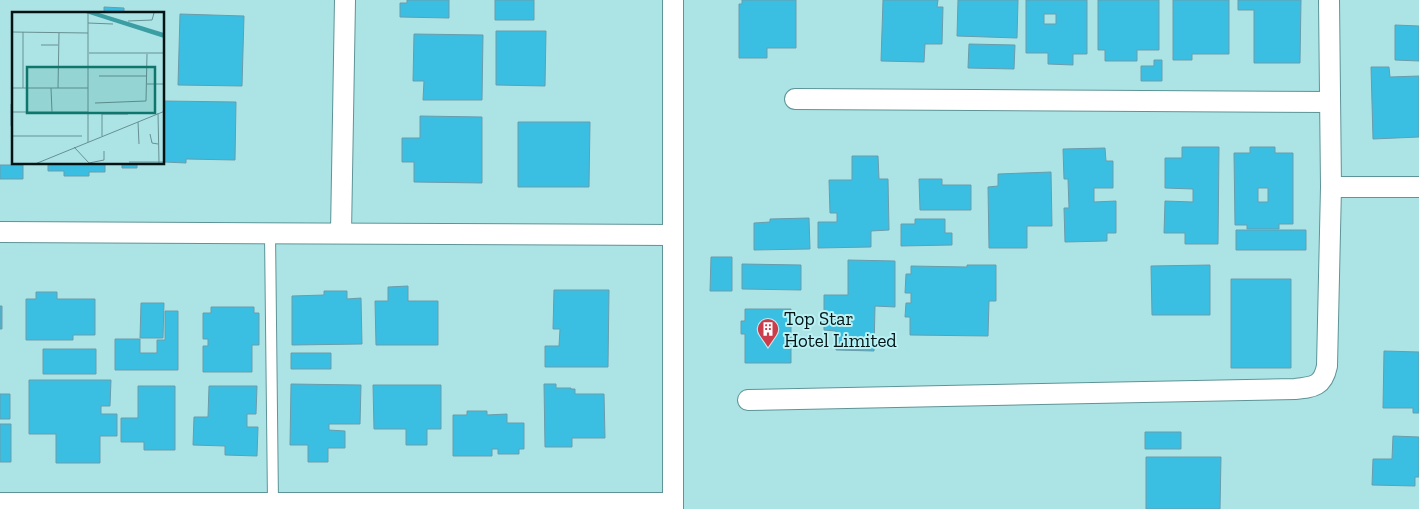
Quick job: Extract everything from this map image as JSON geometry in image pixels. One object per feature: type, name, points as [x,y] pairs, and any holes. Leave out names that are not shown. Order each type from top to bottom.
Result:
[{"type":"street","points":[[342,233],[345,0]]},
{"type":"street","points":[[0,503],[273,502],[673,506],[673,0]]},
{"type":"street","points":[[748,400],[1296,390],[1311,387],[1320,382],[1325,376],[1327,366],[1331,187],[1329,0]]},
{"type":"street","points":[[795,100],[1329,102]]},
{"type":"street","points":[[1331,187],[1419,187]]},
{"type":"street","points":[[0,232],[673,235]]},
{"type":"lane","points":[[270,233],[273,502]]},
{"type":"building","points":[[407,0],[449,0],[449,18],[400,17],[400,3],[407,3]]},
{"type":"building","points":[[495,0],[534,0],[534,20],[495,20]]},
{"type":"building","points":[[742,0],[796,0],[796,48],[767,48],[767,58],[739,58],[739,4],[742,4]]},
{"type":"building","points":[[883,0],[938,0],[937,7],[943,7],[942,44],[925,44],[924,62],[881,61]]},
{"type":"building","points":[[958,0],[1018,0],[1017,38],[957,36]]},
{"type":"building","points":[[1026,0],[1087,0],[1087,54],[1073,54],[1073,65],[1048,64],[1048,53],[1026,53]],"holes":[[[1044,14],[1056,14],[1056,24],[1044,24]]]},
{"type":"building","points":[[1098,0],[1159,0],[1159,50],[1137,50],[1137,61],[1105,61],[1105,50],[1098,50]]},
{"type":"building","points":[[1173,0],[1229,0],[1229,54],[1192,54],[1192,60],[1173,60]]},
{"type":"building","points":[[1238,0],[1301,0],[1300,63],[1254,63],[1254,10],[1238,10]]},
{"type":"building","points":[[104,7],[124,8],[124,12],[104,12]]},
{"type":"building","points":[[180,14],[244,16],[242,86],[178,85]]},
{"type":"building","points":[[1395,25],[1419,26],[1419,61],[1395,60]]},
{"type":"building","points":[[496,31],[546,31],[545,86],[496,85]]},
{"type":"building","points":[[414,34],[483,35],[482,100],[423,100],[424,81],[413,81]]},
{"type":"building","points":[[969,44],[1015,45],[1014,69],[968,68]]},
{"type":"building","points":[[1154,60],[1162,60],[1162,81],[1141,81],[1141,66],[1154,66]]},
{"type":"building","points":[[1371,67],[1389,67],[1390,77],[1419,76],[1419,137],[1373,139]]},
{"type":"building","points":[[165,101],[236,102],[235,160],[186,159],[186,163],[165,162]]},
{"type":"building","points":[[11,104],[12,104],[12,126]]},
{"type":"building","points":[[420,116],[482,117],[482,183],[414,182],[414,162],[402,162],[402,138],[420,138]]},
{"type":"building","points":[[518,122],[590,122],[589,187],[518,187]]},
{"type":"building","points":[[1182,147],[1219,147],[1218,244],[1185,244],[1185,233],[1164,233],[1165,201],[1193,202],[1193,189],[1165,188],[1165,158],[1182,158]]},
{"type":"building","points":[[1250,147],[1275,147],[1275,153],[1293,153],[1293,224],[1279,224],[1279,229],[1247,229],[1247,225],[1235,225],[1234,153],[1250,153]],"holes":[[[1258,188],[1268,188],[1268,202],[1258,202]]]},
{"type":"building","points":[[1105,148],[1106,161],[1113,161],[1113,188],[1094,188],[1094,202],[1116,201],[1116,233],[1107,233],[1107,241],[1065,242],[1064,208],[1069,208],[1068,179],[1064,179],[1063,149]]},
{"type":"building","points":[[852,156],[878,156],[879,179],[888,179],[889,230],[871,231],[871,247],[818,248],[818,222],[837,222],[837,213],[830,213],[829,180],[852,180]]},
{"type":"building","points":[[0,165],[23,165],[23,179],[0,179]]},
{"type":"building","points":[[48,165],[105,165],[105,172],[89,172],[89,176],[64,176],[64,171],[48,171]]},
{"type":"building","points":[[122,165],[137,165],[137,168],[122,168]]},
{"type":"building","points":[[1051,172],[1052,226],[1027,226],[1027,248],[989,248],[988,187],[998,186],[998,174]]},
{"type":"building","points":[[919,179],[942,179],[942,185],[971,185],[971,210],[920,210]]},
{"type":"building","points":[[809,218],[810,249],[754,250],[754,223],[770,222],[770,219]]},
{"type":"building","points":[[915,219],[945,219],[945,233],[952,233],[952,245],[901,246],[901,224],[915,224]]},
{"type":"building","points":[[1236,230],[1306,230],[1306,250],[1236,250]]},
{"type":"building","points":[[711,257],[732,257],[732,291],[710,291]]},
{"type":"building","points":[[848,260],[895,261],[895,307],[875,306],[874,351],[836,350],[836,331],[824,330],[824,295],[848,295]]},
{"type":"building","points":[[742,264],[801,265],[801,290],[742,289]]},
{"type":"building","points":[[967,265],[996,265],[996,301],[989,301],[988,336],[910,335],[910,317],[905,317],[906,303],[911,303],[911,293],[905,293],[906,274],[911,274],[911,266],[967,267]]},
{"type":"building","points":[[1210,265],[1210,315],[1152,315],[1151,266]]},
{"type":"building","points":[[1231,279],[1291,279],[1291,368],[1231,368]]},
{"type":"building","points":[[408,286],[408,301],[438,301],[438,345],[376,345],[375,301],[388,301],[388,287]]},
{"type":"building","points":[[554,290],[609,290],[608,367],[545,367],[545,346],[559,346],[560,329],[553,329]]},
{"type":"building","points":[[324,291],[347,291],[347,299],[361,298],[362,344],[292,345],[292,296],[324,295]]},
{"type":"building","points":[[36,292],[57,292],[57,299],[95,299],[95,335],[73,335],[73,340],[26,340],[26,299],[36,299]]},
{"type":"building","points":[[141,303],[164,303],[163,338],[140,338]]},
{"type":"building","points":[[0,306],[2,306],[2,329],[0,329]]},
{"type":"building","points":[[211,307],[254,307],[254,313],[259,313],[259,345],[252,345],[252,372],[203,372],[203,346],[208,346],[208,339],[203,339],[203,313],[211,313]]},
{"type":"building","name":"Top Star Hotel Limited","points":[[745,309],[791,309],[791,363],[745,363],[745,334],[741,334],[741,321],[745,321]]},
{"type":"building","points":[[165,311],[178,311],[178,370],[115,370],[115,339],[140,339],[140,353],[157,353],[157,340],[165,340]]},
{"type":"building","points":[[43,349],[96,349],[96,374],[43,374]]},
{"type":"building","points":[[1384,351],[1419,352],[1419,413],[1413,413],[1413,408],[1383,408]]},
{"type":"building","points":[[291,353],[331,353],[331,369],[291,369]]},
{"type":"building","points":[[29,380],[111,380],[110,406],[101,406],[101,414],[117,414],[117,436],[100,436],[100,463],[56,463],[56,434],[29,434]]},
{"type":"building","points":[[291,384],[361,385],[360,424],[329,424],[329,430],[345,431],[345,448],[328,448],[328,462],[308,462],[308,445],[290,445]]},
{"type":"building","points":[[544,384],[556,384],[556,388],[575,389],[575,394],[604,394],[605,438],[572,438],[572,447],[545,447]]},
{"type":"building","points":[[373,385],[441,385],[441,429],[427,429],[427,445],[406,445],[406,429],[374,429]]},
{"type":"building","points":[[138,386],[175,386],[175,450],[144,450],[144,442],[121,442],[121,418],[138,418]]},
{"type":"building","points":[[209,386],[257,386],[256,414],[247,414],[247,427],[258,427],[257,456],[225,455],[225,446],[193,445],[194,417],[208,417]]},
{"type":"building","points":[[0,394],[10,394],[10,419],[0,419]]},
{"type":"building","points":[[467,411],[487,411],[487,415],[507,414],[507,423],[524,423],[524,449],[519,449],[519,454],[498,454],[498,449],[492,449],[492,456],[453,456],[453,415],[467,415]]},
{"type":"building","points":[[0,424],[11,424],[11,462],[0,462]]},
{"type":"building","points":[[1145,432],[1181,432],[1181,449],[1145,449]]},
{"type":"building","points":[[1393,436],[1419,437],[1419,477],[1415,477],[1415,486],[1372,485],[1373,459],[1392,459]]},
{"type":"building","points":[[1146,457],[1221,457],[1220,509],[1146,509]]},
{"type":"place","name":"Top Star Hotel Limited","points":[[768,348]]}]
